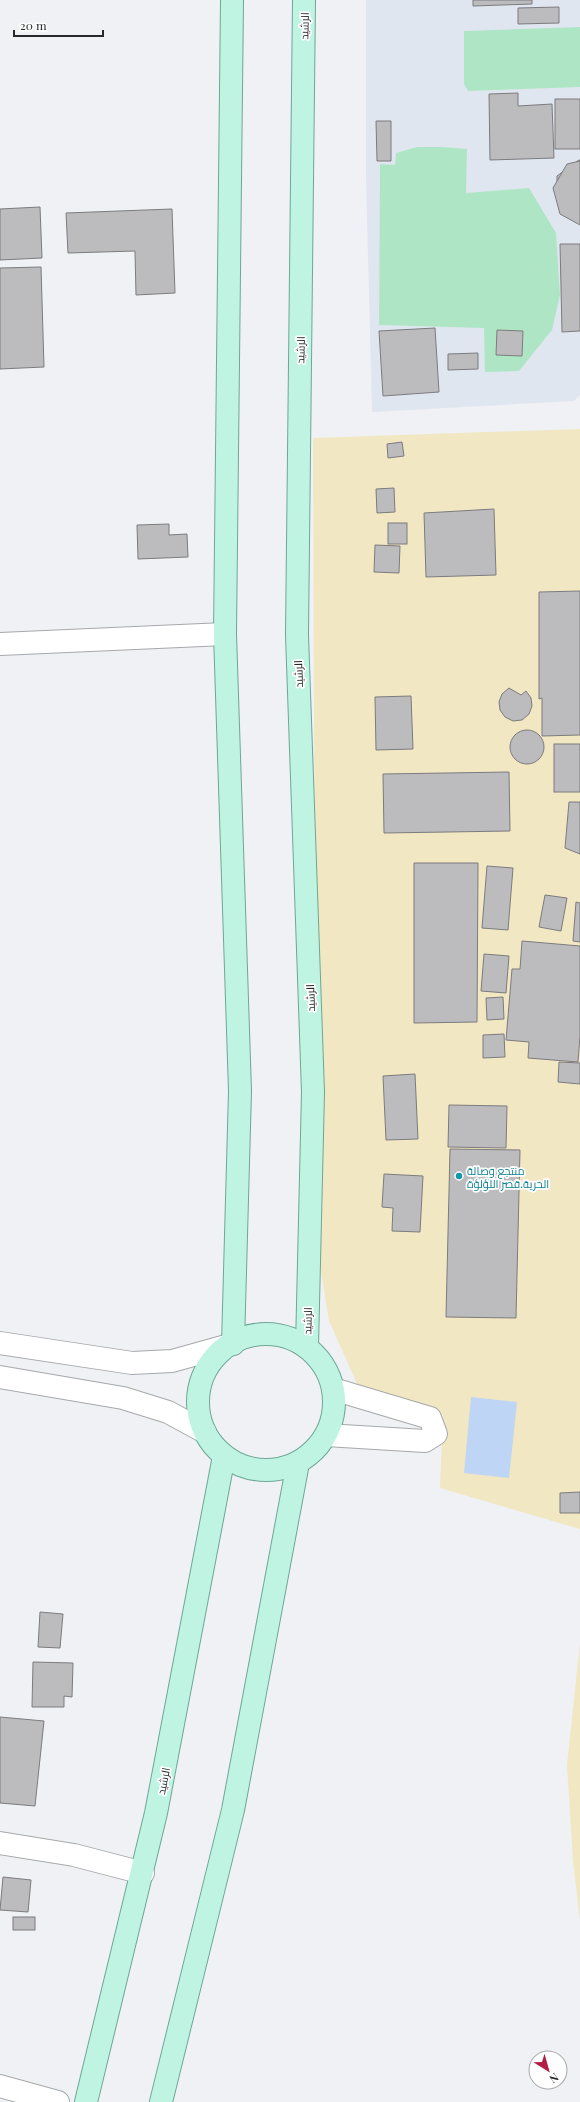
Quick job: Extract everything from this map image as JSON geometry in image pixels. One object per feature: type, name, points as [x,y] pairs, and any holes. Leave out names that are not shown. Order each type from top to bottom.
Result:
[{"type":"main road","points":[[232,0],[225,634],[240,1091],[233,1344]]},
{"type":"main road","name":"الرشيد","points":[[304,0],[297,635],[313,1092],[307,1347]]},
{"type":"main road","points":[[270,1334],[289,1338],[307,1347],[321,1361],[330,1378],[334,1397],[333,1417],[326,1435],[314,1451],[298,1462],[280,1469],[260,1470],[241,1466],[224,1456],[213,1445],[205,1432],[200,1417],[198,1402],[201,1384],[208,1368],[218,1354],[233,1344],[251,1336],[270,1334]]},
{"type":"main road","name":"الرشيد","points":[[86,2102],[143,1873],[186,1664],[224,1456]]},
{"type":"main road","points":[[161,2102],[233,1810],[298,1462]]},
{"type":"street","points":[[0,644],[225,634]]},
{"type":"street","points":[[0,1343],[132,1363],[172,1361],[233,1344]]},
{"type":"street","points":[[0,1377],[123,1398],[168,1412],[205,1432]]},
{"type":"street","points":[[326,1435],[425,1441],[436,1434],[430,1418],[333,1389]]},
{"type":"street","points":[[0,1843],[74,1855],[143,1873]]},
{"type":"street","points":[[0,2086],[58,2102]]},
{"type":"shaded area","points":[[366,0],[580,0],[580,395],[574,401],[372,412],[366,177]]},
{"type":"green space","points":[[580,27],[580,87],[468,91],[464,84],[464,31]]},
{"type":"green space","points":[[417,147],[467,149],[466,193],[529,188],[556,233],[560,295],[552,330],[519,371],[485,372],[484,328],[379,325],[380,164],[395,165],[396,153]]},
{"type":"sand","points":[[580,429],[580,1529],[440,1488],[443,1415],[359,1388],[329,1321],[316,1240],[313,438]]},
{"type":"sand","points":[[580,1643],[580,1921],[573,1861],[567,1765]]},
{"type":"water","points":[[471,1397],[517,1402],[509,1478],[464,1473]]},
{"type":"building","points":[[473,0],[532,0],[532,4],[473,6]]},
{"type":"building","points":[[559,7],[559,23],[518,24],[518,8]]},
{"type":"building","points":[[518,93],[518,106],[552,104],[554,158],[490,160],[489,94]]},
{"type":"building","points":[[555,99],[580,99],[580,149],[555,149]]},
{"type":"building","points":[[376,121],[391,121],[391,161],[377,161]]},
{"type":"building","points":[[579,160],[580,220],[572,219],[557,199],[557,176]]},
{"type":"building","points":[[580,161],[580,225],[560,214],[553,188],[567,164]]},
{"type":"building","points":[[40,207],[42,258],[0,260],[0,209]]},
{"type":"building","points":[[172,209],[175,293],[136,295],[135,251],[68,253],[66,213]]},
{"type":"building","points":[[560,244],[580,244],[580,331],[562,332]]},
{"type":"building","points":[[41,267],[44,367],[0,369],[0,268]]},
{"type":"building","points":[[435,328],[439,392],[383,396],[379,331]]},
{"type":"building","points":[[497,330],[523,331],[522,356],[496,355]]},
{"type":"building","points":[[478,353],[478,369],[448,370],[448,354]]},
{"type":"building","points":[[402,442],[404,456],[388,458],[387,444]]},
{"type":"building","points":[[394,488],[395,512],[377,513],[376,489]]},
{"type":"building","points":[[494,509],[496,575],[426,577],[424,513]]},
{"type":"building","points":[[388,523],[407,523],[407,544],[388,544]]},
{"type":"building","points":[[169,524],[169,535],[187,534],[188,557],[138,559],[137,525]]},
{"type":"building","points":[[375,545],[400,546],[399,573],[374,572]]},
{"type":"building","points":[[580,591],[580,735],[542,736],[542,698],[539,699],[539,592]]},
{"type":"building","points":[[509,688],[521,695],[526,691],[531,698],[532,706],[529,714],[522,720],[513,721],[505,717],[500,710],[499,702],[502,694]]},
{"type":"building","points":[[411,696],[413,749],[376,750],[375,697]]},
{"type":"building","points":[[524,730],[530,730],[539,735],[543,741],[543,753],[539,759],[530,764],[524,764],[515,759],[510,750],[510,744],[515,735]]},
{"type":"building","points":[[554,744],[580,744],[580,792],[554,792]]},
{"type":"building","points":[[509,772],[510,831],[384,833],[383,774]]},
{"type":"building","points":[[569,802],[580,802],[580,854],[565,848]]},
{"type":"building","points":[[414,863],[478,863],[477,1022],[414,1023]]},
{"type":"building","points":[[487,866],[513,868],[508,930],[482,928]]},
{"type":"building","points":[[545,895],[567,898],[561,931],[539,927]]},
{"type":"building","points":[[576,902],[580,903],[580,942],[573,941]]},
{"type":"building","points":[[522,941],[580,946],[580,1036],[578,1062],[528,1058],[529,1042],[506,1040],[512,969],[520,969]]},
{"type":"building","points":[[484,954],[509,956],[506,993],[481,991]]},
{"type":"building","points":[[503,997],[504,1019],[487,1020],[486,998]]},
{"type":"building","points":[[504,1034],[505,1057],[483,1058],[483,1035]]},
{"type":"building","points":[[559,1062],[580,1063],[580,1084],[558,1082]]},
{"type":"building","points":[[415,1074],[418,1139],[386,1140],[383,1076]]},
{"type":"building","points":[[449,1105],[507,1106],[506,1148],[448,1147]]},
{"type":"building","points":[[450,1149],[520,1150],[516,1318],[446,1317]]},
{"type":"building","points":[[384,1174],[423,1176],[420,1232],[392,1231],[393,1208],[382,1207]]},
{"type":"building","points":[[580,1492],[580,1513],[560,1513],[560,1493]]},
{"type":"building","points":[[40,1612],[63,1614],[60,1648],[38,1647]]},
{"type":"building","points":[[33,1662],[73,1663],[72,1697],[64,1696],[64,1707],[32,1707]]},
{"type":"building","points":[[0,1717],[44,1721],[35,1806],[0,1803]]},
{"type":"building","points":[[3,1877],[31,1880],[28,1912],[0,1910]]},
{"type":"building","points":[[13,1917],[35,1917],[35,1930],[13,1930]]},
{"type":"place","name":"منتجع وصالة الحرية.قصر اللؤلؤة","points":[[459,1176]]}]
